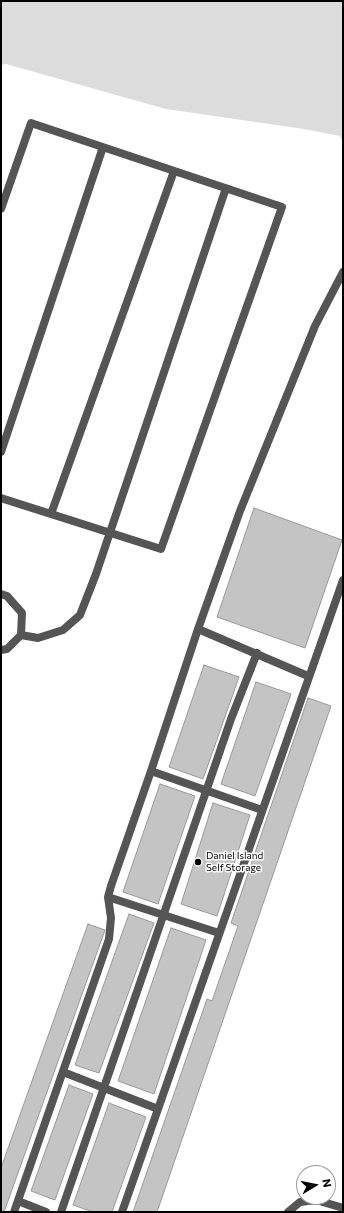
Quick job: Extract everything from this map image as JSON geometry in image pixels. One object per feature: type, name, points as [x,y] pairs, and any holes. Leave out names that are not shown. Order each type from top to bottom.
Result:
[{"type":"street","points":[[1,209],[31,123],[282,207],[161,549],[1,498]]},
{"type":"street","points":[[1,452],[103,147]]},
{"type":"street","points":[[51,514],[174,170]]},
{"type":"street","points":[[21,635],[38,638],[62,630],[80,615],[110,533],[226,188]]},
{"type":"street","points":[[14,1212],[109,939],[111,918],[108,897],[198,628],[240,511],[312,333],[343,272]]},
{"type":"street","points":[[122,1212],[308,676],[343,580]]},
{"type":"street","points":[[1,594],[7,596],[22,613],[21,635],[7,649],[1,650]]},
{"type":"street","points":[[198,628],[308,676]]},
{"type":"street","points":[[61,1212],[239,697],[257,653]]},
{"type":"street","points":[[151,771],[262,810]]},
{"type":"street","points":[[108,897],[219,933]]},
{"type":"street","points":[[63,1072],[158,1109]]},
{"type":"street","points":[[288,1212],[300,1202],[316,1200],[343,1208]]},
{"type":"street","points":[[18,1201],[46,1212]]},
{"type":"shaded area","points":[[1,1],[343,1],[343,143],[340,136],[304,129],[166,109],[6,64],[1,65]]},
{"type":"building","points":[[254,508],[342,540],[305,648],[217,617]]},
{"type":"building","points":[[204,665],[239,677],[203,779],[169,767]]},
{"type":"building","points":[[256,682],[291,694],[255,796],[221,784]]},
{"type":"building","points":[[308,698],[331,706],[157,1212],[133,1212],[207,999],[212,1001],[238,926],[231,923]]},
{"type":"building","points":[[160,784],[195,796],[158,904],[123,892]]},
{"type":"building","points":[[213,803],[250,815],[217,916],[181,904]]},
{"type":"building","points":[[129,914],[154,923],[99,1073],[75,1065]]},
{"type":"building","points":[[88,924],[105,930],[4,1212],[1,1211],[1,1168]]},
{"type":"building","points":[[171,928],[206,940],[154,1094],[118,1081]]},
{"type":"building","points":[[69,1085],[93,1094],[55,1200],[31,1191]]},
{"type":"building","points":[[109,1103],[146,1117],[112,1212],[93,1212],[73,1205]]},
{"type":"place","name":"Daniel Island Self Storage","points":[[198,862]]}]
